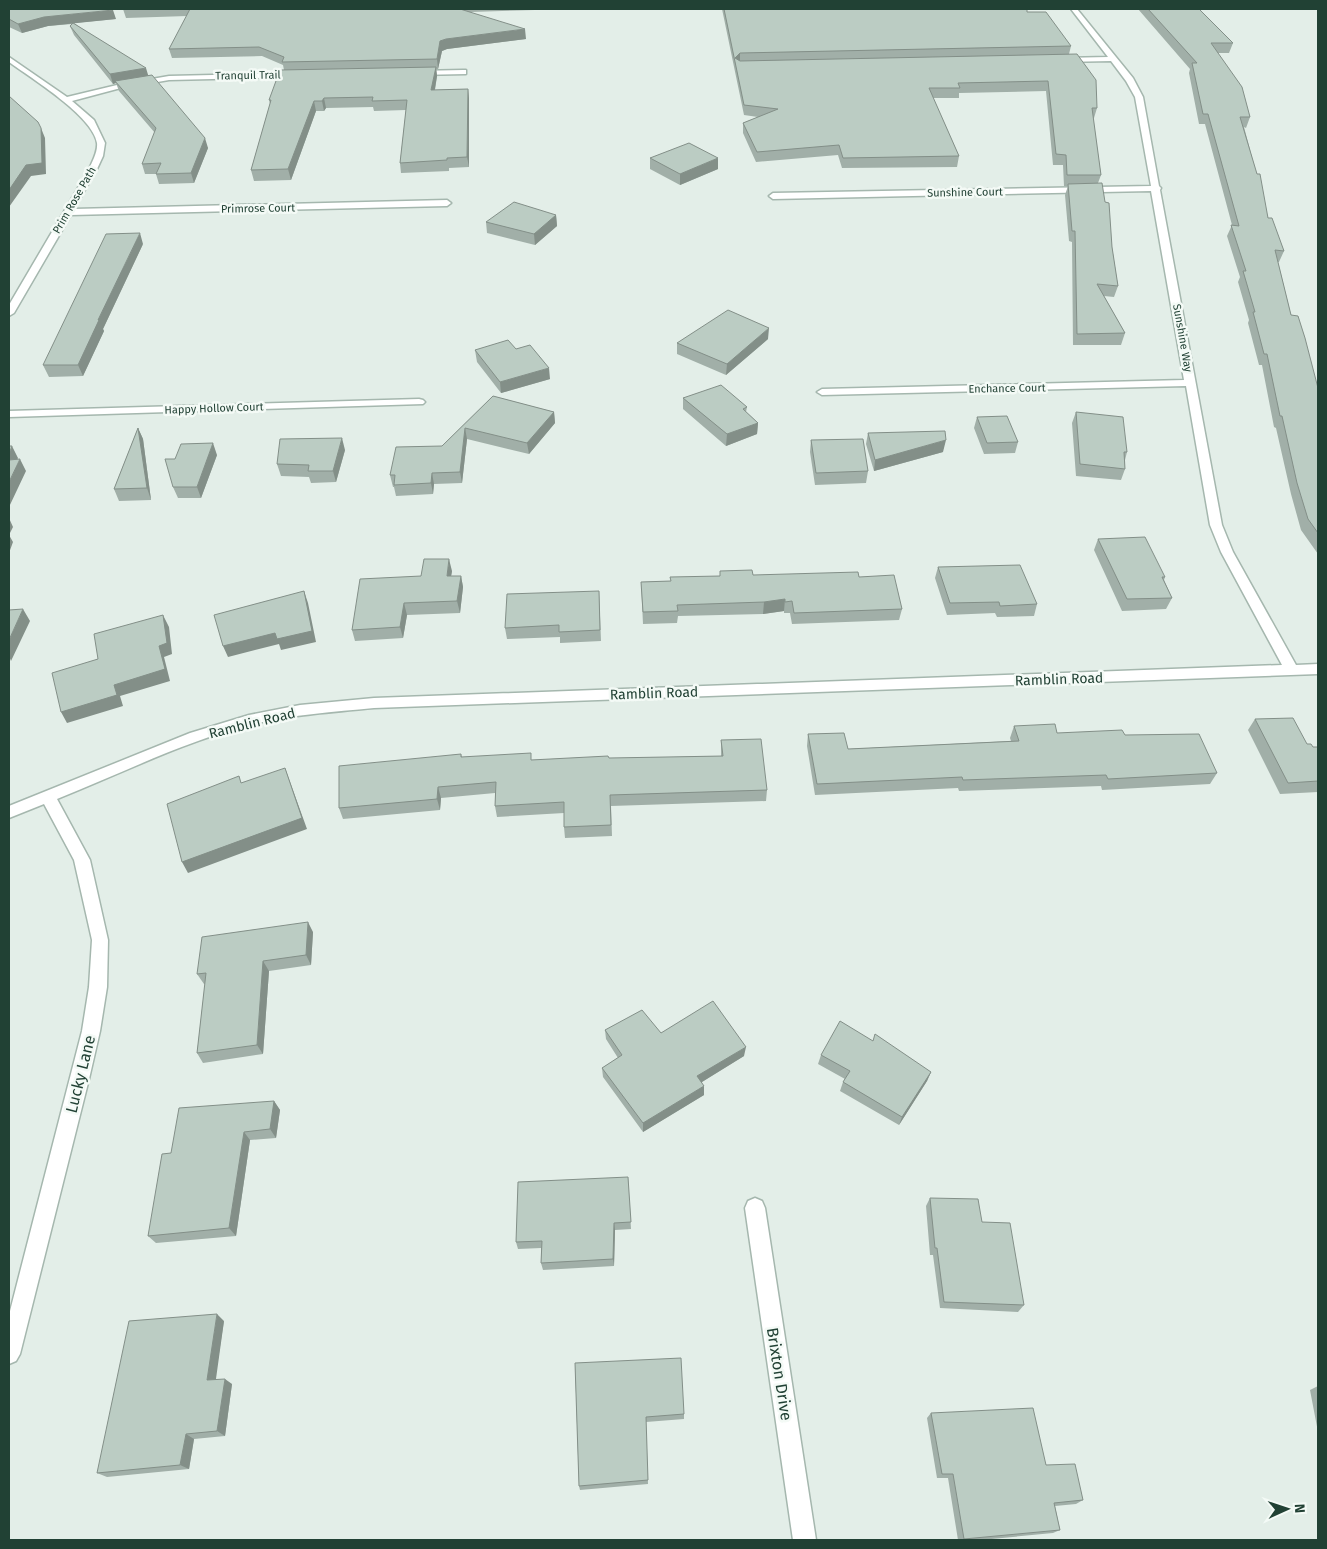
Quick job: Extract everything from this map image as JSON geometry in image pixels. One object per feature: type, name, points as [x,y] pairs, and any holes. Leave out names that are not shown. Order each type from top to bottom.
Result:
[{"type":"street","name":"Sunshine Way","points":[[1074,9],[1130,80],[1139,97],[1157,188],[1216,525],[1227,552],[1292,670]]},
{"type":"street","name":"Prim Rose Path","points":[[9,59],[66,100],[91,122],[101,143],[99,156],[9,313]]},
{"type":"street","points":[[1054,60],[1113,59]]},
{"type":"street","points":[[404,73],[463,72]]},
{"type":"street","name":"Tranquil Trail","points":[[66,100],[117,86],[168,78],[305,74]]},
{"type":"street","name":"Sunshine Court","points":[[773,196],[1157,188]]},
{"type":"street","name":"Primrose Court","points":[[68,212],[447,204]]},
{"type":"street","name":"Enchance Court","points":[[822,392],[1191,383]]},
{"type":"street","name":"Happy Hollow Court","points":[[9,414],[419,402]]},
{"type":"street","name":"Ramblin Road","points":[[9,812],[196,737],[249,720],[309,709],[374,703],[1318,669]]},
{"type":"street","name":"Lucky Lane","points":[[9,1354],[80,1079],[91,1031],[98,987],[100,940],[91,894],[82,860],[48,797]]},
{"type":"street","name":"Brixton Drive","points":[[755,1208],[805,1540]]},
{"type":"building","points":[[9,9],[113,10],[44,17],[18,24],[9,19]]},
{"type":"building","points":[[190,9],[460,9],[525,29],[440,41],[437,59],[282,62],[284,57],[259,47],[169,49]]},
{"type":"building","points":[[724,9],[1027,9],[1027,12],[1046,12],[1071,46],[740,53],[735,58],[740,61],[1077,54],[1096,80],[1097,108],[1092,108],[1101,175],[1067,175],[1066,155],[1056,154],[1048,81],[958,83],[960,88],[929,88],[959,156],[843,158],[839,145],[757,152],[743,123],[778,109],[744,105]]},
{"type":"building","points":[[1148,9],[1199,9],[1233,43],[1211,43],[1242,87],[1250,117],[1240,117],[1257,174],[1260,174],[1268,218],[1272,218],[1284,251],[1275,250],[1291,315],[1298,316],[1318,388],[1318,533],[1308,519],[1297,483],[1267,354],[1264,354],[1253,312],[1255,312],[1243,271],[1246,271],[1231,225],[1239,226],[1208,114],[1203,114],[1192,63],[1197,63]]},
{"type":"building","points":[[73,23],[146,68],[110,74],[70,26]]},
{"type":"building","points":[[436,67],[431,90],[468,89],[467,157],[400,163],[407,100],[372,101],[373,97],[324,98],[322,101],[314,101],[288,169],[251,170],[271,100],[269,100],[280,70]]},
{"type":"building","points":[[152,75],[205,138],[191,173],[156,174],[161,163],[142,164],[156,128],[115,81]]},
{"type":"building","points":[[9,96],[38,122],[41,128],[42,163],[26,165],[9,190]]},
{"type":"building","points":[[689,143],[718,158],[680,174],[650,158]]},
{"type":"building","points":[[1102,183],[1105,202],[1109,203],[1112,247],[1118,286],[1097,284],[1125,333],[1077,334],[1075,231],[1072,231],[1068,184]]},
{"type":"building","points":[[514,202],[556,215],[534,234],[486,222]]},
{"type":"building","points":[[140,233],[78,365],[43,365],[106,234]]},
{"type":"building","points":[[728,310],[769,328],[727,364],[677,343]]},
{"type":"building","points":[[508,340],[516,349],[530,345],[549,368],[500,382],[475,350]]},
{"type":"building","points":[[721,385],[747,407],[743,409],[758,423],[727,434],[683,398]]},
{"type":"building","points":[[493,396],[554,412],[527,443],[465,428],[460,472],[432,473],[431,483],[394,485],[395,475],[390,475],[396,447],[442,446]]},
{"type":"building","points":[[1076,412],[1123,417],[1127,452],[1124,452],[1125,469],[1080,464]]},
{"type":"building","points":[[1007,416],[1018,442],[987,443],[977,417]]},
{"type":"building","points":[[138,428],[147,488],[114,489]]},
{"type":"building","points":[[945,431],[946,440],[875,460],[868,433]]},
{"type":"building","points":[[342,438],[333,471],[308,471],[309,465],[277,464],[280,439]]},
{"type":"building","points":[[863,439],[868,471],[816,473],[811,440]]},
{"type":"building","points":[[213,443],[197,487],[173,487],[165,459],[175,459],[181,444]]},
{"type":"building","points":[[20,459],[9,482],[9,460]]},
{"type":"building","points":[[1145,537],[1165,577],[1162,577],[1172,598],[1127,599],[1098,539]]},
{"type":"building","points":[[424,559],[449,559],[447,576],[461,576],[457,601],[404,603],[400,627],[352,630],[360,579],[421,576]]},
{"type":"building","points":[[1020,565],[1037,604],[1000,606],[999,602],[950,603],[938,567]]},
{"type":"building","points":[[752,570],[753,575],[858,572],[859,577],[894,575],[902,609],[794,613],[792,601],[785,602],[785,599],[764,602],[677,605],[678,611],[643,612],[641,582],[671,581],[670,577],[720,576],[720,571]]},
{"type":"building","points":[[304,591],[312,631],[277,639],[275,633],[223,646],[214,615]]},
{"type":"building","points":[[599,591],[600,630],[559,632],[559,625],[505,628],[507,594]]},
{"type":"building","points":[[23,609],[9,640],[9,610]]},
{"type":"building","points":[[163,615],[167,643],[159,646],[165,669],[114,685],[117,695],[61,712],[52,673],[98,659],[94,634]]},
{"type":"building","points":[[1293,718],[1307,744],[1318,747],[1318,781],[1288,783],[1255,719]]},
{"type":"building","points":[[1055,724],[1057,733],[1122,730],[1125,735],[1199,734],[1217,773],[1108,779],[1106,775],[963,780],[962,777],[817,784],[808,734],[844,733],[848,749],[1019,741],[1014,726]]},
{"type":"building","points":[[761,739],[767,790],[610,795],[611,825],[564,827],[564,802],[495,806],[496,782],[438,787],[437,799],[339,808],[339,766],[461,754],[461,757],[531,753],[531,760],[608,756],[609,758],[723,756],[721,740]]},
{"type":"building","points":[[285,768],[302,818],[182,862],[167,804],[239,776],[241,783]]},
{"type":"building","points":[[308,922],[306,955],[263,961],[257,1045],[197,1053],[206,973],[197,974],[202,937]]},
{"type":"building","points":[[713,1001],[746,1047],[697,1076],[704,1086],[643,1123],[602,1068],[622,1055],[605,1030],[642,1010],[661,1033]]},
{"type":"building","points":[[840,1021],[873,1041],[875,1034],[931,1072],[902,1117],[843,1082],[850,1071],[821,1055]]},
{"type":"building","points":[[274,1101],[270,1129],[244,1132],[229,1228],[148,1236],[162,1154],[171,1153],[179,1108]]},
{"type":"building","points":[[628,1177],[631,1222],[614,1223],[613,1259],[541,1263],[542,1241],[516,1242],[518,1182]]},
{"type":"building","points":[[930,1198],[978,1199],[982,1222],[1010,1223],[1024,1305],[944,1302],[937,1248],[935,1248]]},
{"type":"building","points":[[217,1314],[207,1380],[225,1379],[217,1431],[186,1434],[180,1465],[97,1473],[129,1321]]},
{"type":"building","points":[[681,1358],[684,1414],[646,1417],[648,1480],[579,1486],[575,1363]]},
{"type":"building","points":[[1033,1408],[1046,1465],[1075,1464],[1083,1500],[1054,1503],[1060,1530],[964,1539],[953,1474],[942,1474],[931,1413]]}]
